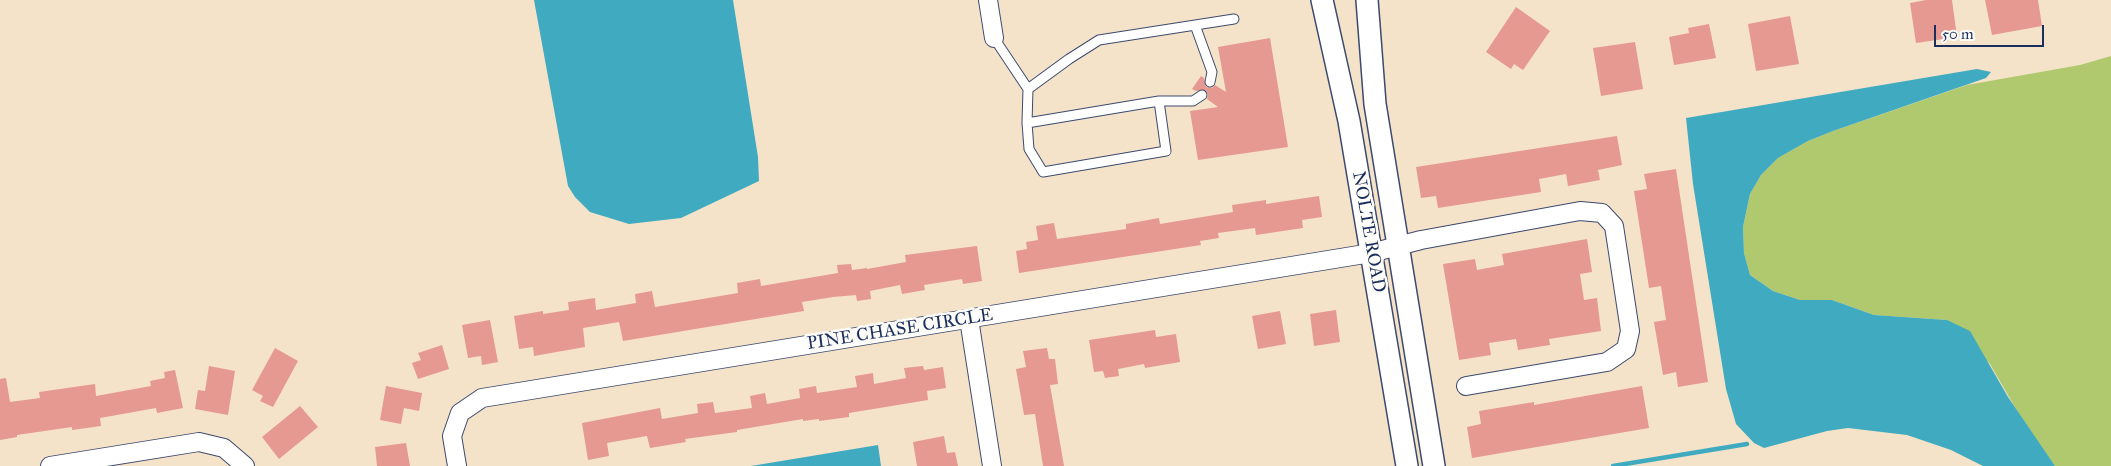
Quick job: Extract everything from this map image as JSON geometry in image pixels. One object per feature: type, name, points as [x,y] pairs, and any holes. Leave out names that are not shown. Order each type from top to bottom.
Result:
[{"type":"street","points":[[988,0],[994,38]]},
{"type":"street","name":"NOLTE ROAD","points":[[1322,0],[1349,121],[1408,466]]},
{"type":"street","name":"NOLTE ROAD","points":[[1367,0],[1375,104],[1434,466]]},
{"type":"street","name":"PINE CHASE CIRCLE","points":[[457,466],[452,436],[460,413],[482,398],[1371,253],[1398,246],[1580,211],[1602,213],[1614,226],[1630,331],[1626,349],[1607,362],[1466,386]]},
{"type":"street","points":[[969,319],[992,466]]},
{"type":"street","points":[[50,466],[199,442],[224,448],[245,466]]},
{"type":"lane","points":[[1028,89],[1099,40],[1234,19]]},
{"type":"lane","points":[[1195,26],[1212,72],[1210,82]]},
{"type":"lane","points":[[994,38],[1028,89],[1027,123],[1029,149],[1043,172],[1166,151],[1159,101]]},
{"type":"lane","points":[[1027,123],[1159,101],[1193,101],[1202,96]]},
{"type":"green space","points":[[2111,56],[2111,466],[2055,466],[2027,428],[1990,364],[1947,320],[1874,315],[1832,300],[1800,300],[1773,291],[1750,275],[1744,253],[1743,227],[1750,194],[1761,175],[1778,158],[1808,141],[1833,131],[1967,85],[2080,65]]},
{"type":"water","points":[[534,0],[733,0],[758,157],[759,181],[681,218],[629,224],[590,212],[575,197],[568,186]]},
{"type":"water","points":[[1977,69],[1991,72],[1986,78],[1808,141],[1778,158],[1761,175],[1750,194],[1743,227],[1744,253],[1750,275],[1773,291],[1800,300],[1832,300],[1874,315],[1947,320],[1970,331],[2008,397],[2055,466],[1983,466],[1951,450],[1907,435],[1848,428],[1827,431],[1764,448],[1754,443],[1736,424],[1726,389],[1693,184],[1686,118]]},
{"type":"water","points":[[878,445],[881,466],[751,466]]},
{"type":"building","points":[[1926,0],[1952,0],[1957,37],[1916,43],[1910,3]]},
{"type":"building","points":[[1985,0],[2038,0],[2042,26],[1992,35]]},
{"type":"building","points":[[1516,7],[1550,31],[1523,70],[1514,64],[1511,69],[1486,52]]},
{"type":"building","points":[[1790,16],[1799,64],[1756,71],[1748,24]]},
{"type":"building","points":[[1709,24],[1716,58],[1674,65],[1669,37],[1689,33],[1688,28]]},
{"type":"building","points":[[1270,38],[1288,147],[1198,160],[1190,111],[1218,107],[1207,99],[1208,94],[1205,90],[1196,91],[1192,89],[1201,76],[1204,78],[1206,87],[1212,88],[1215,85],[1226,92],[1218,47]]},
{"type":"building","points":[[1635,42],[1643,89],[1601,96],[1593,48]]},
{"type":"building","points":[[1617,136],[1622,165],[1598,170],[1600,180],[1568,186],[1566,174],[1539,179],[1541,192],[1438,208],[1436,196],[1421,198],[1416,167]]},
{"type":"building","points":[[1676,169],[1708,382],[1678,387],[1676,372],[1663,375],[1654,322],[1666,320],[1661,286],[1649,288],[1634,191],[1647,189],[1644,174]]},
{"type":"building","points":[[1319,196],[1322,217],[1302,220],[1303,228],[1256,235],[1255,228],[1218,233],[1219,238],[1200,241],[1201,245],[1019,273],[1016,251],[1027,249],[1026,242],[1038,240],[1036,226],[1054,223],[1057,239],[1126,229],[1126,224],[1159,218],[1160,224],[1233,212],[1232,205],[1266,200],[1266,204]]},
{"type":"building","points":[[1587,239],[1592,272],[1580,274],[1584,300],[1597,298],[1601,331],[1549,339],[1550,345],[1518,350],[1516,339],[1489,343],[1491,355],[1459,360],[1443,264],[1475,259],[1477,270],[1504,265],[1502,254]]},
{"type":"building","points":[[977,246],[982,281],[963,284],[962,279],[924,285],[925,290],[902,294],[900,285],[870,291],[871,299],[857,301],[856,295],[802,302],[804,311],[623,341],[619,322],[583,328],[585,347],[534,356],[533,347],[519,349],[514,316],[543,311],[543,314],[569,310],[568,302],[595,298],[596,310],[636,303],[635,294],[652,291],[655,307],[738,293],[737,283],[760,279],[761,286],[838,273],[837,265],[851,264],[852,270],[867,269],[906,262],[905,255]]},
{"type":"building","points":[[1336,310],[1340,342],[1314,346],[1310,314]]},
{"type":"building","points":[[1280,311],[1286,344],[1258,349],[1252,316]]},
{"type":"building","points":[[490,320],[498,362],[482,365],[481,356],[468,358],[462,325]]},
{"type":"building","points":[[1155,330],[1156,337],[1176,334],[1180,362],[1145,368],[1144,364],[1118,369],[1119,376],[1105,378],[1103,371],[1094,372],[1089,340]]},
{"type":"building","points":[[442,345],[449,369],[418,379],[412,363],[421,360],[418,353]]},
{"type":"building","points":[[275,348],[298,361],[273,407],[260,401],[263,396],[252,390]]},
{"type":"building","points":[[1047,348],[1049,359],[1055,359],[1058,384],[1050,385],[1064,466],[1043,466],[1035,414],[1024,415],[1016,369],[1026,367],[1023,351]]},
{"type":"building","points":[[209,366],[235,371],[228,415],[195,409],[198,390],[205,391]]},
{"type":"building","points":[[923,366],[924,370],[943,367],[946,388],[927,391],[928,400],[849,413],[849,417],[819,421],[819,419],[803,421],[803,419],[737,430],[737,432],[685,439],[686,442],[650,448],[647,436],[607,443],[609,456],[588,460],[582,423],[660,408],[662,419],[698,413],[697,404],[713,402],[715,413],[752,408],[750,396],[765,393],[767,404],[800,398],[799,389],[816,386],[817,393],[857,387],[855,376],[873,373],[874,384],[906,378],[904,368]]},
{"type":"building","points":[[175,370],[183,408],[157,413],[156,408],[100,418],[101,426],[72,430],[72,427],[17,435],[17,437],[0,440],[0,379],[6,378],[10,402],[40,398],[39,392],[95,384],[96,396],[151,386],[150,381],[165,378],[164,372]]},
{"type":"building","points":[[386,386],[422,393],[419,411],[404,408],[401,424],[380,420]]},
{"type":"building","points":[[1642,386],[1649,428],[1472,458],[1467,427],[1481,424],[1479,411],[1534,402],[1534,405]]},
{"type":"building","points":[[300,406],[318,427],[279,459],[262,437]]},
{"type":"building","points":[[944,436],[947,453],[955,452],[958,466],[917,466],[913,442]]},
{"type":"building","points":[[406,443],[410,466],[377,466],[375,447]]},
{"type":"waterway","points":[[1613,466],[1747,444]]}]
